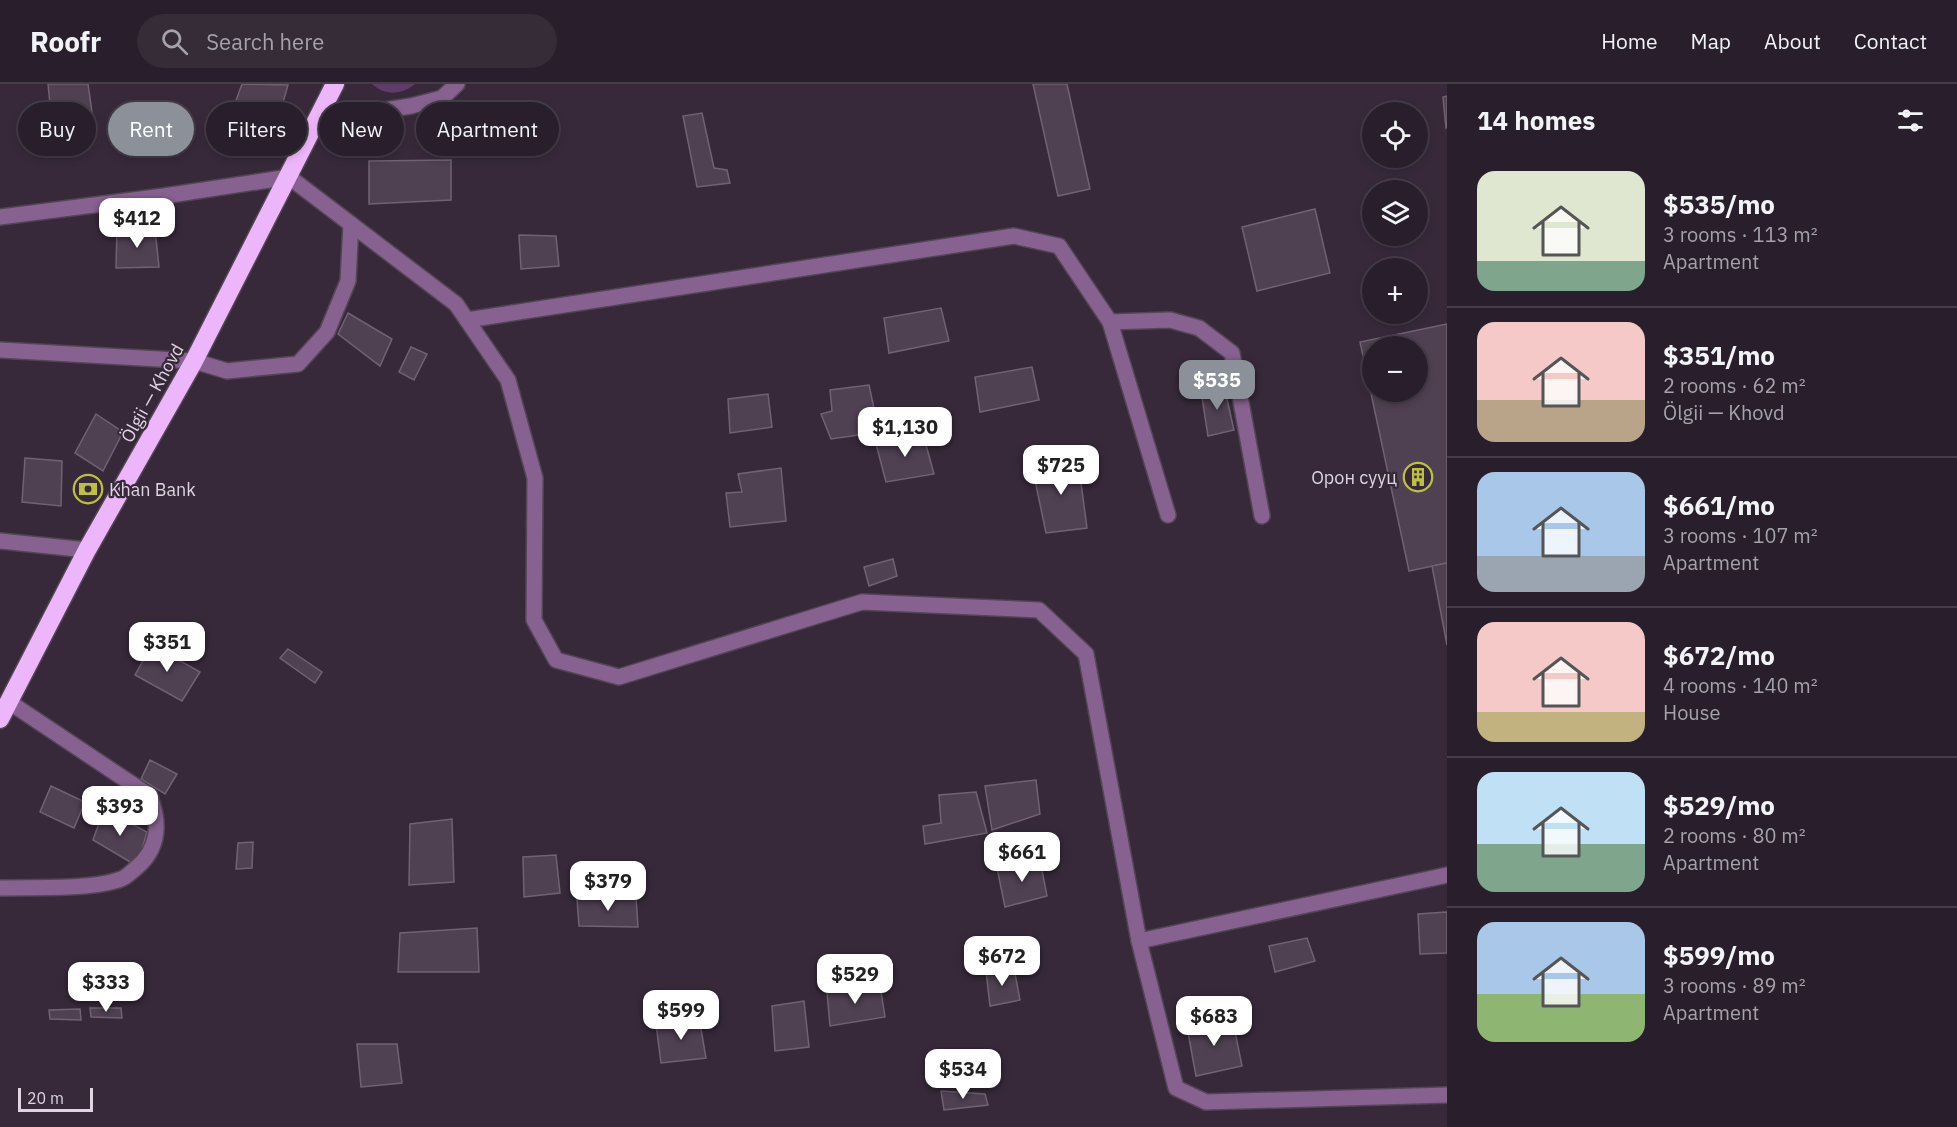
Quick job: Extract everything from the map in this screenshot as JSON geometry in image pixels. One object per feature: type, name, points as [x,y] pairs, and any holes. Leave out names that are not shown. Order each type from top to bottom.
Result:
[{"type":"highway","name":"Ölgii — Khovd","points":[[326,102],[335,84]]},
{"type":"highway","name":"Ölgii — Khovd","points":[[0,719],[87,550],[194,361],[319,116]]},
{"type":"street","points":[[404,107],[442,98],[458,84]]},
{"type":"street","points":[[0,218],[289,177],[456,304],[508,380],[535,478],[534,620],[556,660],[618,677],[862,602],[1039,610],[1086,654],[1140,941],[1176,1088],[1206,1102],[1447,1095]]},
{"type":"street","points":[[0,350],[194,361],[226,371],[298,364],[327,332],[348,281],[351,224]]},
{"type":"street","points":[[467,320],[1014,236],[1059,246],[1110,322],[1168,515]]},
{"type":"street","points":[[1110,322],[1170,320],[1199,328],[1232,353],[1262,516]]},
{"type":"street","points":[[0,541],[87,550]]},
{"type":"street","points":[[0,888],[90,885],[123,879],[146,860],[156,836],[156,814],[150,796],[9,702]]},
{"type":"street","points":[[1140,941],[1447,875]]},
{"type":"shaded area","points":[[372,84],[415,84],[410,88],[393,93],[382,91]]},
{"type":"building","points":[[48,84],[88,84],[91,102],[50,102]]},
{"type":"building","points":[[242,84],[288,85],[283,102],[235,102]]},
{"type":"building","points":[[1033,84],[1067,84],[1090,189],[1058,196]]},
{"type":"building","points":[[1447,96],[1447,127],[1446,128],[1443,97]]},
{"type":"building","points":[[702,113],[714,168],[727,170],[730,183],[697,187],[683,116]]},
{"type":"building","points":[[451,160],[451,200],[369,204],[369,161]]},
{"type":"building","points":[[1315,209],[1330,273],[1257,291],[1242,227]]},
{"type":"building","points":[[117,229],[155,229],[159,267],[116,268]]},
{"type":"building","points":[[519,235],[556,236],[559,266],[521,269]]},
{"type":"building","points":[[941,308],[949,341],[889,353],[884,318]]},
{"type":"building","points":[[348,313],[392,339],[380,366],[338,334]]},
{"type":"building","name":"Орон сууц","points":[[1447,324],[1447,563],[1409,571],[1373,402],[1428,402],[1428,336],[1389,336]]},
{"type":"building","points":[[411,347],[427,354],[414,380],[399,372]]},
{"type":"building","points":[[1032,367],[1039,400],[980,412],[975,377]]},
{"type":"building","points":[[869,385],[879,432],[831,439],[821,414],[832,411],[830,390]]},
{"type":"building","points":[[1224,386],[1234,430],[1208,436],[1201,391]]},
{"type":"building","points":[[768,394],[772,427],[730,433],[728,399]]},
{"type":"building","points":[[96,414],[123,432],[103,471],[75,453]]},
{"type":"building","points":[[923,434],[934,474],[886,482],[876,444]]},
{"type":"building","points":[[25,458],[62,461],[61,506],[22,502]]},
{"type":"building","points":[[1078,460],[1087,528],[1046,533],[1032,466]]},
{"type":"building","points":[[781,468],[786,521],[730,527],[726,493],[742,492],[738,474]]},
{"type":"building","points":[[893,559],[897,576],[869,586],[864,567]]},
{"type":"building","points":[[1447,563],[1447,645],[1432,566]]},
{"type":"building","points":[[152,645],[200,672],[182,701],[135,675]]},
{"type":"building","points":[[288,649],[322,672],[315,683],[280,658]]},
{"type":"building","points":[[150,760],[177,774],[165,794],[141,779]]},
{"type":"building","points":[[1036,780],[1040,814],[992,830],[985,786]]},
{"type":"building","points":[[51,786],[85,802],[74,828],[40,812]]},
{"type":"building","points":[[976,792],[987,833],[925,844],[923,826],[941,823],[939,795]]},
{"type":"building","points":[[104,809],[147,832],[137,866],[93,840]]},
{"type":"building","points":[[452,819],[454,882],[409,885],[410,824]]},
{"type":"building","points":[[253,842],[252,868],[236,869],[238,843]]},
{"type":"building","points":[[556,855],[560,893],[524,897],[523,857]]},
{"type":"building","points":[[1040,860],[1047,896],[1005,907],[997,868]]},
{"type":"building","points":[[636,896],[638,927],[579,926],[577,899]]},
{"type":"building","points":[[1447,912],[1447,953],[1420,954],[1418,914]]},
{"type":"building","points":[[477,928],[479,972],[398,972],[400,933]]},
{"type":"building","points":[[1307,938],[1315,961],[1275,972],[1269,946]]},
{"type":"building","points":[[1014,968],[1020,1000],[990,1006],[986,971]]},
{"type":"building","points":[[880,985],[885,1017],[830,1026],[827,992]]},
{"type":"building","points":[[804,1001],[809,1047],[775,1051],[772,1006]]},
{"type":"building","points":[[90,1008],[121,1008],[122,1018],[91,1017]]},
{"type":"building","points":[[80,1009],[81,1020],[50,1019],[49,1010]]},
{"type":"building","points":[[699,1017],[706,1058],[661,1063],[656,1024]]},
{"type":"building","points":[[1232,1017],[1242,1066],[1196,1076],[1187,1027]]},
{"type":"building","points":[[357,1044],[397,1044],[402,1083],[361,1087]]},
{"type":"building","points":[[941,1091],[985,1094],[988,1105],[944,1110]]},
{"type":"place","name":"Орон сууц","points":[[1418,477]]},
{"type":"place","name":"Khan Bank","points":[[88,489]]}]
